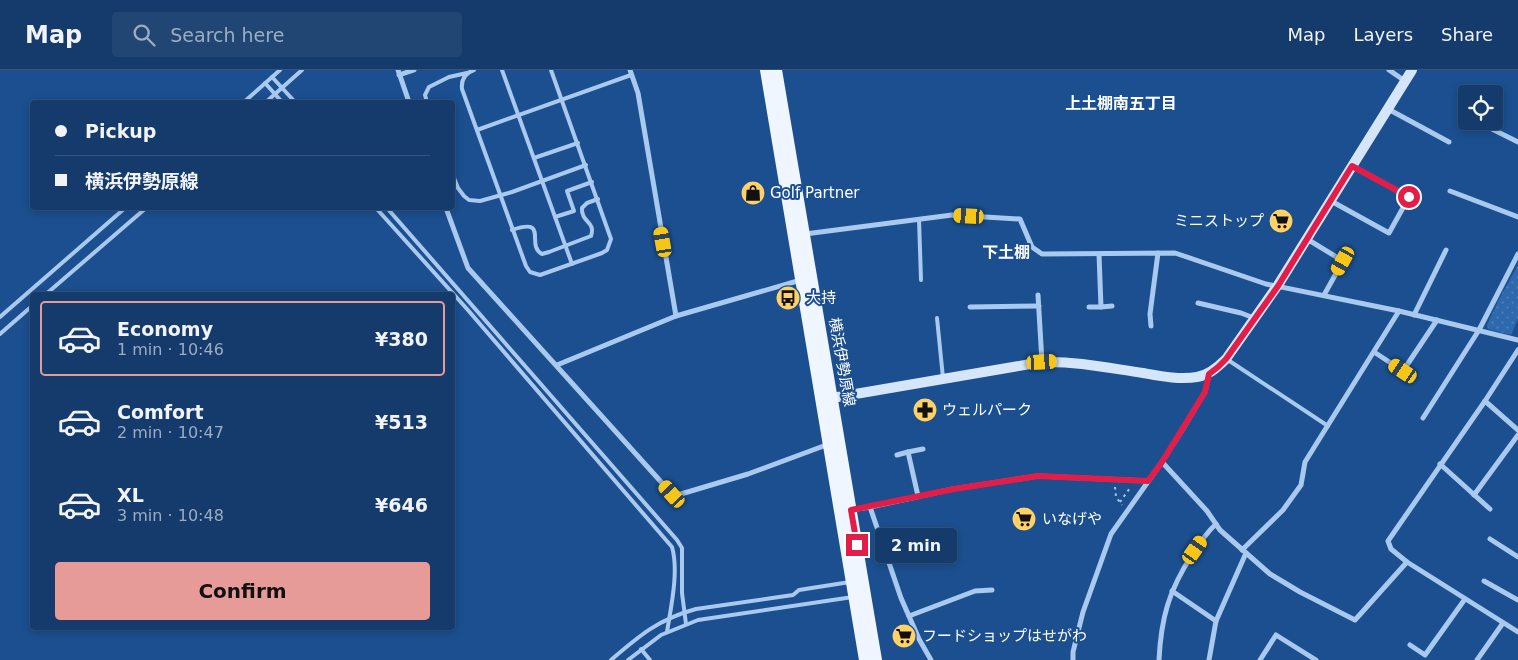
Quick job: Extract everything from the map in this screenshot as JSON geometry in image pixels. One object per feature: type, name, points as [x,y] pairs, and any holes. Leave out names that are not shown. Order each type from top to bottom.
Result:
[{"type":"main road","name":"横浜伊勢原線","points":[[766,70],[832,398],[876,660]]},
{"type":"main road","name":"横浜伊勢原線","points":[[776,70],[799,235],[802,280],[866,660]]},
{"type":"street","points":[[408,100],[398,72],[414,70]]},
{"type":"street","points":[[1389,70],[1405,81]]},
{"type":"street","points":[[832,398],[1042,362],[1076,362],[1186,378],[1197,378],[1209,374],[1226,359],[1278,286],[1412,70]]},
{"type":"street","points":[[631,72],[638,93],[676,316]]},
{"type":"street","points":[[1388,109],[1448,142]]},
{"type":"street","points":[[1494,130],[1518,142]]},
{"type":"street","points":[[1331,201],[1389,233],[1409,197],[1352,166]]},
{"type":"street","points":[[1450,191],[1518,217]]},
{"type":"street","points":[[447,210],[468,268],[672,494],[681,494],[732,478],[830,443]]},
{"type":"street","points":[[799,235],[952,215],[1020,219],[1032,247],[1042,254],[1175,253],[1266,284],[1437,320],[1518,340]]},
{"type":"street","points":[[1307,239],[1343,261],[1324,295]]},
{"type":"street","points":[[1414,315],[1446,250]]},
{"type":"street","points":[[1151,326],[1150,314],[1158,253]]},
{"type":"street","points":[[1099,254],[1101,307]]},
{"type":"street","points":[[1423,418],[1479,330],[1517,256]]},
{"type":"street","points":[[557,365],[676,316],[802,280]]},
{"type":"street","points":[[1038,295],[1042,362]]},
{"type":"street","points":[[1198,303],[1255,318]]},
{"type":"street","points":[[970,307],[1039,306]]},
{"type":"street","points":[[1089,307],[1112,306]]},
{"type":"street","points":[[1209,660],[1216,620],[1244,552],[1283,510],[1301,485],[1305,462],[1399,312]]},
{"type":"street","points":[[1374,352],[1403,371],[1437,320]]},
{"type":"street","points":[[1518,350],[1388,541],[1391,549],[1407,562],[1518,632]]},
{"type":"street","points":[[1073,660],[1073,652],[1084,612],[1111,534],[1162,462],[1205,392],[1209,374]]},
{"type":"street","points":[[1485,401],[1518,430]]},
{"type":"street","points":[[1474,495],[1518,435]]},
{"type":"street","points":[[897,455],[923,449]]},
{"type":"street","points":[[908,452],[918,496]]},
{"type":"street","points":[[1162,462],[1207,511],[1220,530],[1270,574],[1300,592],[1355,620],[1407,562]]},
{"type":"street","points":[[1440,464],[1490,509]]},
{"type":"street","points":[[851,510],[954,489],[1038,476],[1148,481]]},
{"type":"street","points":[[870,507],[908,616],[931,660]]},
{"type":"street","points":[[1159,660],[1165,611],[1172,590],[1195,550],[1209,530],[1216,524]]},
{"type":"street","points":[[1490,539],[1518,557]]},
{"type":"street","points":[[1484,581],[1518,600]]},
{"type":"street","points":[[908,616],[975,591],[992,590]]},
{"type":"street","points":[[1172,590],[1216,620]]},
{"type":"street","points":[[1410,645],[1425,655],[1465,599]]},
{"type":"street","points":[[1477,660],[1503,622]]},
{"type":"street","points":[[1260,660],[1276,635],[1316,660]]},
{"type":"lane","points":[[246,100],[280,70]]},
{"type":"lane","points":[[268,100],[302,70]]},
{"type":"lane","points":[[425,100],[426,91],[432,84],[474,70]]},
{"type":"lane","points":[[502,70],[572,264]]},
{"type":"lane","points":[[468,72],[462,80],[461,87],[512,230],[528,270],[534,274],[543,274],[602,253],[611,244],[610,235],[598,199],[551,70]]},
{"type":"lane","points":[[476,130],[631,72]]},
{"type":"lane","points":[[272,77],[293,100]]},
{"type":"lane","points":[[265,84],[280,100]]},
{"type":"lane","points":[[534,158],[578,143]]},
{"type":"lane","points":[[455,180],[460,192],[469,200],[480,201],[586,165]]},
{"type":"lane","points":[[555,217],[574,211],[567,191],[592,182]]},
{"type":"lane","points":[[512,230],[526,226],[532,228],[536,233],[535,248],[542,254],[566,246],[591,236],[593,230],[583,218],[582,208],[587,203],[598,199]]},
{"type":"lane","points":[[0,318],[123,210]]},
{"type":"lane","points":[[48,292],[144,210]]},
{"type":"lane","points":[[378,210],[451,292]]},
{"type":"lane","points":[[389,210],[677,540],[682,548],[683,612],[686,624]]},
{"type":"lane","points":[[920,219],[921,280]]},
{"type":"lane","points":[[455,297],[672,547],[674,580],[667,632]]},
{"type":"lane","points":[[0,334],[30,308]]},
{"type":"lane","points":[[937,318],[944,380]]},
{"type":"lane","points":[[1226,359],[1328,426]]},
{"type":"lane","points":[[611,660],[641,634],[683,612],[794,595],[799,590],[853,582]]},
{"type":"lane","points":[[628,660],[650,642],[686,624],[713,618],[855,597]]},
{"type":"lane","points":[[641,650],[650,660]]},
{"type":"path","points":[[1115,485],[1116,497],[1127,510]]},
{"type":"path","points":[[1120,502],[1132,486]]},
{"type":"shaded area","points":[[1518,265],[1518,319],[1511,335],[1488,329],[1487,325],[1498,301]]},
{"type":"place","name":"Golf Partner","points":[[753,193]]},
{"type":"place","name":"ミニストップ","points":[[1281,221]]},
{"type":"place","name":"大持","points":[[788,298]]},
{"type":"place","name":"ウェルパーク","points":[[925,410]]},
{"type":"place","name":"いなげや","points":[[1024,519]]},
{"type":"place","name":"フードショップはせがわ","points":[[904,636]]},
{"type":"district","name":"上土棚南五丁目","points":[[1121,103]]},
{"type":"district","name":"下土棚","points":[[1006,252]]},
{"type":"route","points":[[857,545],[851,510],[954,489],[1038,476],[1148,481],[1162,462],[1205,392],[1209,374],[1226,359],[1278,286],[1352,166],[1409,197]]}]
